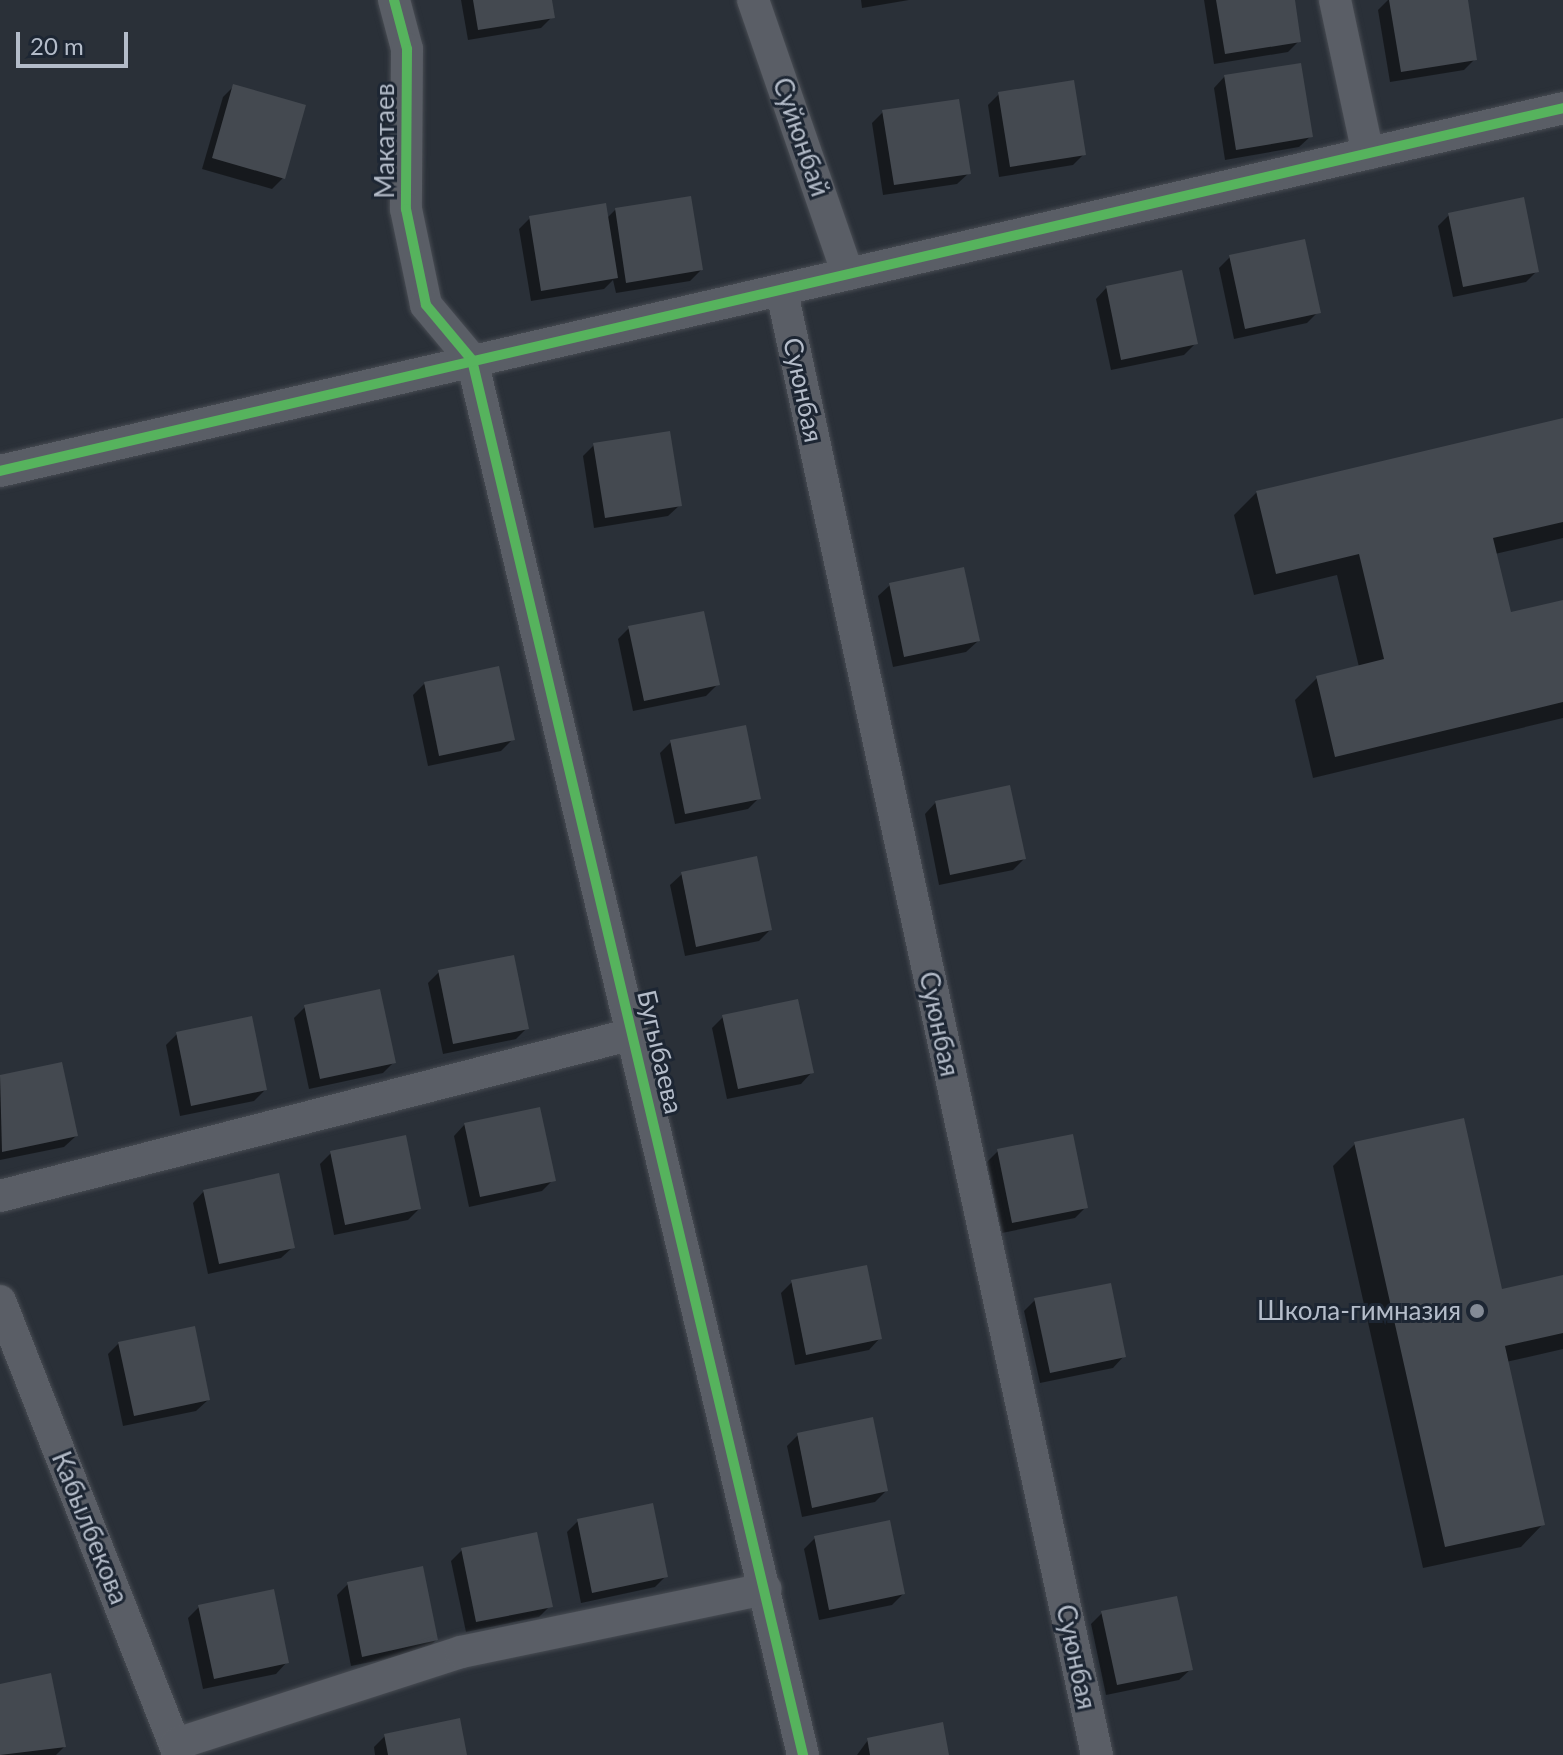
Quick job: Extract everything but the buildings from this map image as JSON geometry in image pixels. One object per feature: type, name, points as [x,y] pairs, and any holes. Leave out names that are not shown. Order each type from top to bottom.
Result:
[{"type":"street","name":"Макатаев","points":[[394,0],[407,49],[406,209],[426,305],[472,360]]},
{"type":"street","name":"Суйюнбай","points":[[753,0],[848,274]]},
{"type":"street","points":[[1335,0],[1368,154]]},
{"type":"street","points":[[0,471],[472,360],[782,292],[1563,108]]},
{"type":"street","name":"Суюнбая","points":[[782,292],[1097,1755]]},
{"type":"street","name":"Бугыбаева","points":[[472,360],[803,1755]]},
{"type":"street","points":[[0,1196],[633,1034]]},
{"type":"street","name":"Кабылбекова","points":[[0,1301],[177,1750]]},
{"type":"street","points":[[177,1750],[461,1652],[766,1589]]},
{"type":"cycle path","points":[[394,0],[407,49],[406,209],[426,305],[472,360],[803,1755]]},
{"type":"cycle path","points":[[0,471],[1563,108]]},
{"type":"place","name":"Школа-гимназия","points":[[1477,1311]]}]
